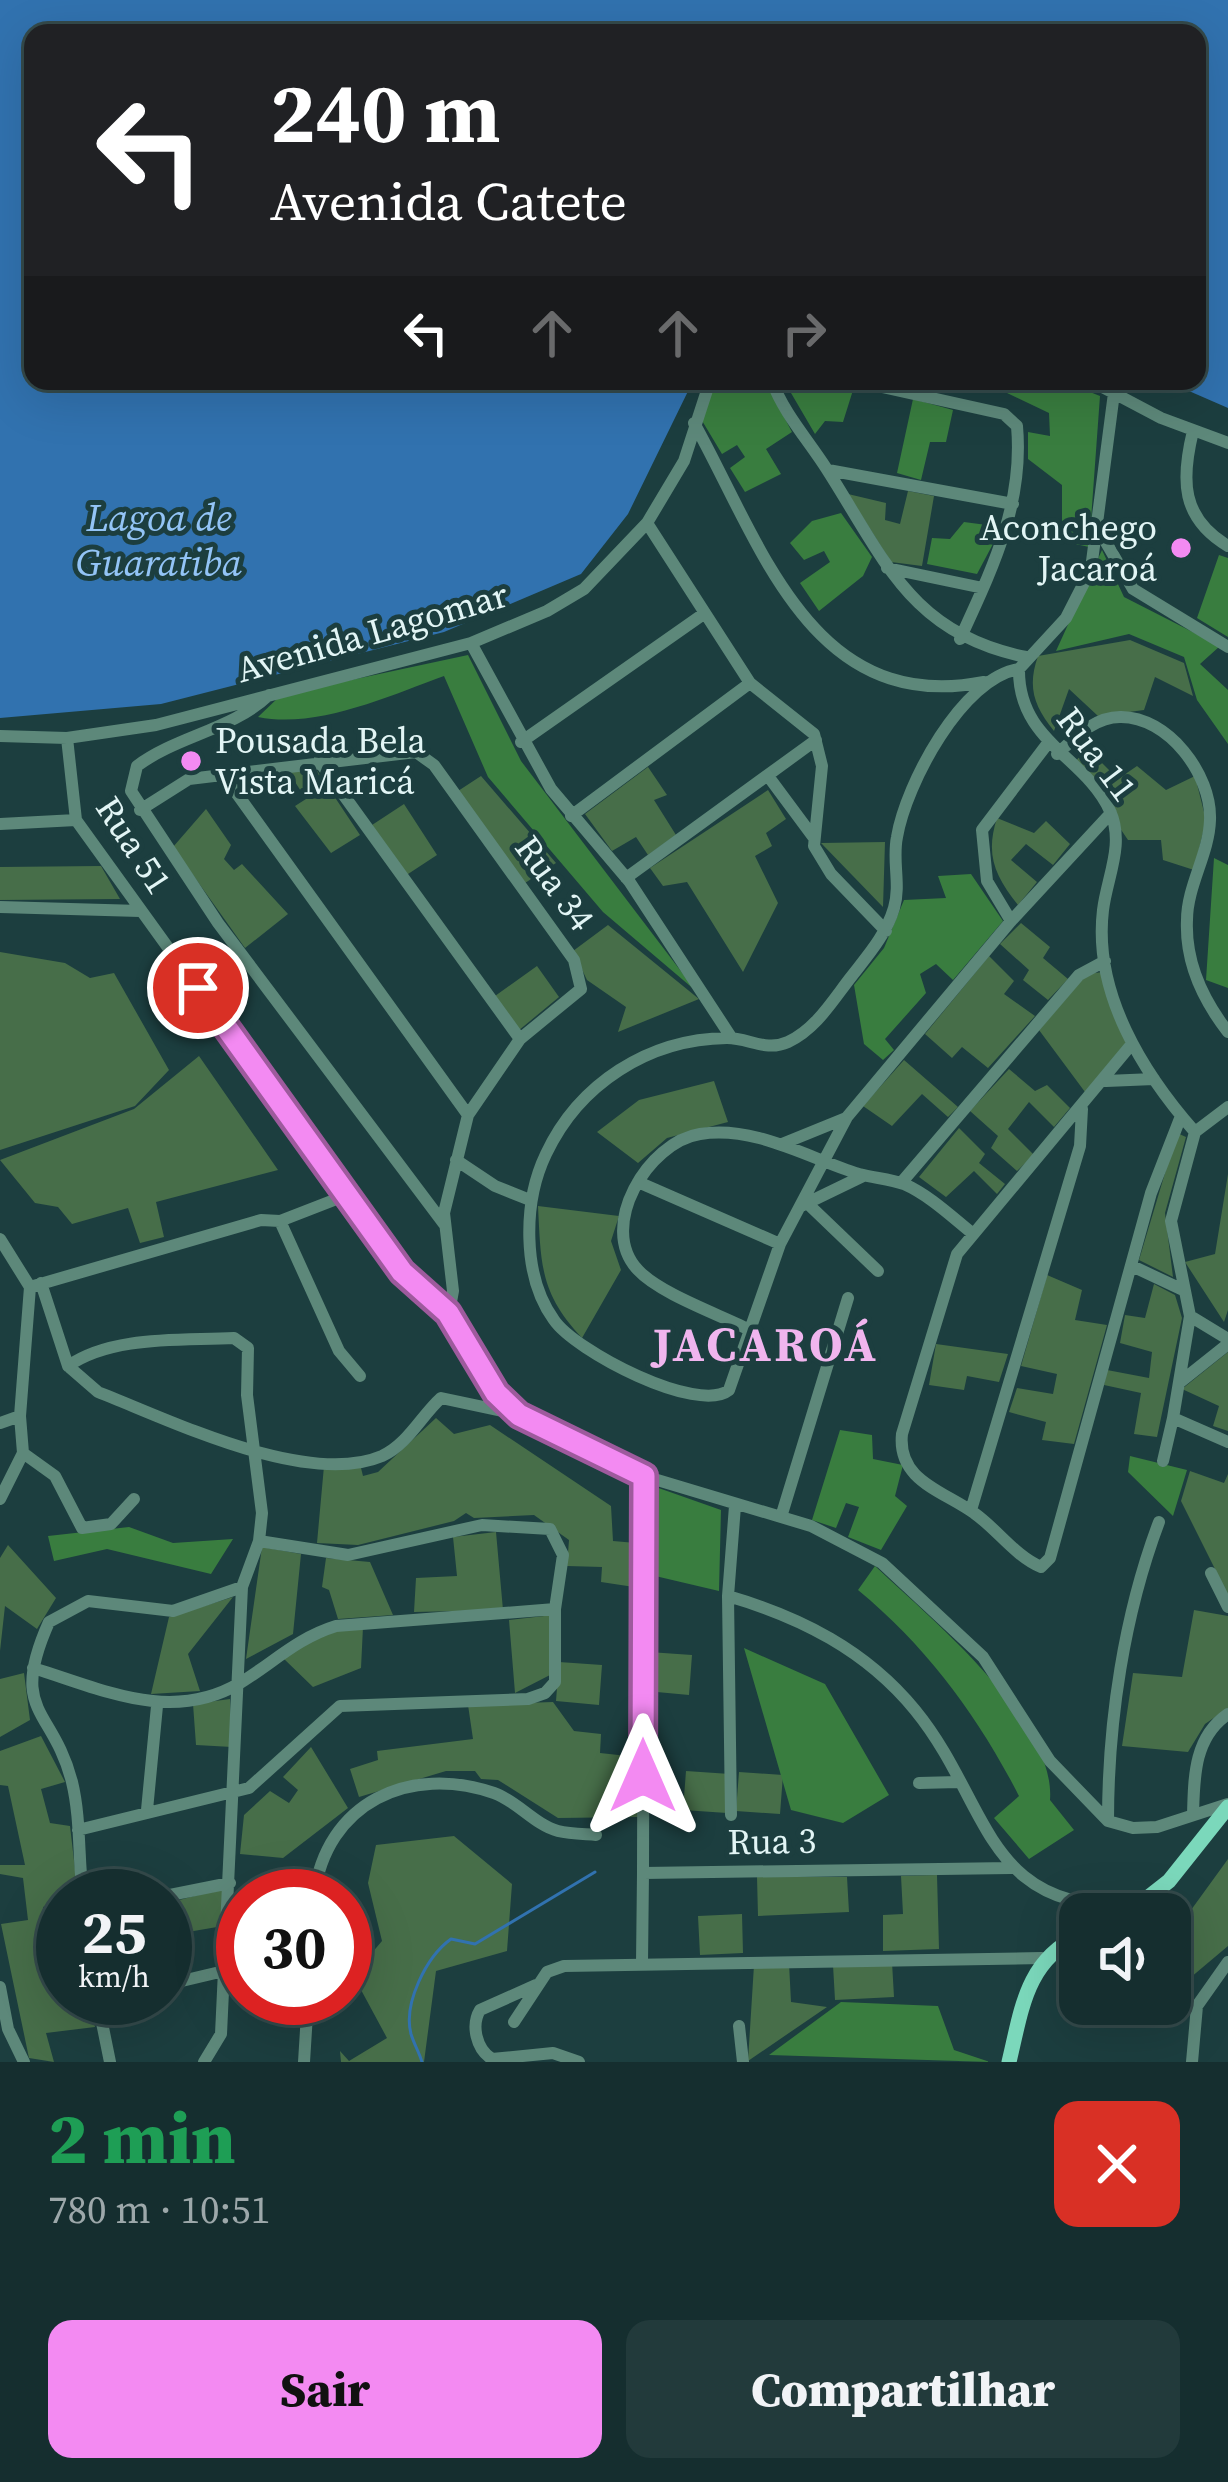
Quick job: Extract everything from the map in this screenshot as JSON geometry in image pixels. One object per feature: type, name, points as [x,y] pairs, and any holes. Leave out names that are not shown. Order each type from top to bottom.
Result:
[{"type":"main road","points":[[1155,1893],[1228,1806]]},
{"type":"main road","points":[[1009,2062],[1031,1976],[1042,1958],[1059,1948]]},
{"type":"street","name":"Avenida Lagomar","points":[[0,736],[68,738],[156,725],[274,690],[471,643],[571,599],[647,523],[684,461],[706,390]]},
{"type":"street","points":[[778,390],[887,568],[918,606],[960,638],[1023,663]]},
{"type":"street","points":[[892,390],[1013,419],[1019,454],[1012,504],[999,555],[960,638]]},
{"type":"street","points":[[1108,390],[1228,443]]},
{"type":"street","points":[[694,422],[810,629],[865,668],[904,682],[957,688],[984,682],[1023,663],[1066,618],[1082,592],[1100,532],[1114,393]]},
{"type":"street","points":[[1193,430],[1186,501],[1200,526],[1228,546]]},
{"type":"street","points":[[828,470],[1012,504]]},
{"type":"street","points":[[647,523],[750,683],[795,714],[816,740],[822,766],[814,838],[819,859],[886,932]]},
{"type":"street","points":[[1100,532],[1133,589],[1228,647]]},
{"type":"street","points":[[887,568],[983,588]]},
{"type":"street","points":[[521,742],[705,613]]},
{"type":"street","points":[[471,643],[521,742],[571,816],[626,878],[730,1037]]},
{"type":"street","name":"Rua 11","points":[[1023,663],[1025,703],[1053,749],[1095,789],[1111,813],[1117,830],[1103,908],[1105,962],[1132,1046],[1195,1132]]},
{"type":"street","points":[[984,682],[909,787],[894,856],[898,893],[886,932],[802,1035],[782,1045],[759,1046],[730,1037],[620,1066],[567,1118],[546,1152],[530,1200],[540,1295],[564,1333],[690,1396],[716,1399],[735,1381],[780,1244],[847,1117],[1011,921],[1111,813]]},
{"type":"street","points":[[571,816],[750,683]]},
{"type":"street","points":[[274,690],[257,706],[136,766],[131,791],[140,810],[444,1225]]},
{"type":"street","points":[[1011,921],[986,881],[982,830],[1053,749],[1118,716],[1136,719],[1168,737],[1189,757],[1208,797],[1210,823],[1186,920],[1199,988],[1228,1032]]},
{"type":"street","name":"Rua 51","points":[[68,738],[76,820],[402,1272],[448,1313]]},
{"type":"street","points":[[626,878],[816,740]]},
{"type":"street","name":"Rua 34","points":[[319,761],[416,752],[434,765],[580,973],[580,989],[520,1040],[468,1115],[444,1225],[453,1291],[448,1313]]},
{"type":"street","points":[[140,810],[177,783],[319,761],[520,1040]]},
{"type":"street","points":[[222,773],[468,1115]]},
{"type":"street","points":[[768,776],[814,838]]},
{"type":"street","points":[[0,824],[76,820]]},
{"type":"street","points":[[0,907],[140,910]]},
{"type":"street","points":[[902,1183],[1079,975],[1105,962]]},
{"type":"street","points":[[1132,1046],[971,1233],[947,1276],[901,1443],[906,1464],[930,1489],[971,1510],[1034,1565],[1046,1565],[1170,1135],[1181,1116]]},
{"type":"street","points":[[1105,1081],[1154,1079]]},
{"type":"street","points":[[1163,1461],[1190,1316],[1171,1221],[1195,1132],[1228,1107]]},
{"type":"street","points":[[971,1510],[1080,1146],[1082,1109]]},
{"type":"street","points":[[782,1144],[847,1117]]},
{"type":"street","points":[[752,1331],[637,1270],[629,1255],[625,1223],[646,1163],[681,1139],[702,1133],[782,1144],[864,1175],[902,1183],[971,1233]]},
{"type":"street","points":[[455,1160],[495,1186],[530,1200]]},
{"type":"street","points":[[803,1205],[864,1175]]},
{"type":"street","points":[[638,1182],[780,1244]]},
{"type":"street","points":[[35,1285],[261,1220],[280,1221],[346,1195]]},
{"type":"street","points":[[803,1205],[878,1271]]},
{"type":"street","points":[[280,1221],[339,1351],[360,1376]]},
{"type":"street","points":[[0,1239],[35,1285],[68,1366],[98,1392],[252,1450],[333,1465],[360,1462],[399,1445],[441,1398],[519,1415],[644,1476],[853,1544],[914,1589],[983,1657],[1050,1761],[1108,1821],[1142,1829],[1228,1806]]},
{"type":"street","points":[[1132,1266],[1181,1289]]},
{"type":"street","points":[[0,1499],[23,1453],[20,1416],[35,1285]]},
{"type":"street","points":[[781,1517],[848,1298]]},
{"type":"street","points":[[448,1313],[488,1381],[519,1415]]},
{"type":"street","points":[[1178,1384],[1228,1342],[1190,1316]]},
{"type":"street","points":[[68,1366],[82,1356],[125,1345],[241,1338],[249,1355],[252,1450],[261,1491],[259,1541],[242,1587],[231,1869]]},
{"type":"street","points":[[0,1423],[20,1416]]},
{"type":"street","points":[[1173,1418],[1228,1442]]},
{"type":"street","points":[[23,1453],[55,1477],[82,1528],[111,1524],[134,1498]]},
{"type":"street","points":[[642,1963],[644,1476]]},
{"type":"street","points":[[731,1815],[728,1596],[735,1506]]},
{"type":"street","points":[[1108,1821],[1113,1722],[1141,1570],[1159,1522]]},
{"type":"street","points":[[79,1830],[260,1781],[340,1706],[528,1699],[545,1694],[556,1673],[555,1609],[563,1556],[560,1539],[550,1529],[532,1524],[482,1525],[348,1555],[259,1541]]},
{"type":"street","points":[[1211,1573],[1228,1607]]},
{"type":"street","points":[[81,1869],[66,1762],[33,1704],[33,1668],[50,1622],[66,1609],[88,1601],[173,1611],[242,1587]]},
{"type":"street","points":[[728,1596],[786,1613],[846,1647],[914,1709],[1011,1868],[1059,1894]]},
{"type":"street","points":[[33,1668],[157,1706],[238,1684],[302,1640],[336,1627],[555,1609]]},
{"type":"street","points":[[147,1810],[157,1706]]},
{"type":"street","points":[[1193,1815],[1200,1748],[1208,1730],[1228,1714]]},
{"type":"street","points":[[321,1869],[326,1851],[346,1822],[370,1799],[399,1785],[441,1780],[498,1794],[556,1831],[596,1835]]},
{"type":"street","points":[[919,1784],[958,1782]]},
{"type":"street","name":"Rua 3","points":[[643,1874],[1011,1868]]},
{"type":"street","points":[[514,2022],[547,1972],[564,1966],[1042,1958]]},
{"type":"street","points":[[1192,2062],[1198,2006],[1228,1962]]},
{"type":"street","points":[[537,1984],[477,2014],[475,2028],[484,2054],[497,2059],[553,2053],[579,2062]]},
{"type":"street","points":[[0,1987],[8,2029],[24,2062]]},
{"type":"street","points":[[105,2025],[110,2062]]},
{"type":"street","points":[[204,2062],[221,2025]]},
{"type":"street","points":[[304,2062],[306,2025]]},
{"type":"street","points":[[734,2062],[743,2062],[739,2026]]},
{"type":"green space","points":[[712,390],[770,390],[792,432],[766,449],[781,474],[745,492],[730,468],[745,457],[737,445],[722,454],[701,419]]},
{"type":"green space","points":[[789,390],[853,390],[843,422],[825,421],[815,434]]},
{"type":"green space","points":[[1001,390],[1085,390],[1100,396],[1089,547],[1062,541],[1062,485],[1028,459],[1028,432],[1050,436],[1049,413]]},
{"type":"green space","points":[[913,399],[953,410],[946,442],[930,442],[921,480],[897,473]]},
{"type":"green space","points":[[908,491],[934,496],[922,566],[891,562],[848,494],[886,503],[885,520],[900,524]]},
{"type":"green space","points":[[841,513],[872,557],[863,576],[819,611],[800,583],[830,562],[824,551],[804,560],[790,543],[812,521]]},
{"type":"green space","points":[[964,522],[1002,527],[977,574],[927,564],[932,538],[950,539]]},
{"type":"green space","points":[[1102,550],[1124,597],[1220,646],[1200,664],[1228,690],[1228,744],[1197,700],[1184,657],[1129,634],[1056,651]]},
{"type":"green space","points":[[1219,555],[1228,558],[1228,637],[1197,618]]},
{"type":"green space","points":[[1130,640],[1184,663],[1193,696],[1155,677],[1144,710],[1098,716],[1069,689],[1054,731],[1034,696],[1038,656]]},
{"type":"green space","points":[[468,655],[521,761],[696,991],[603,912],[488,777],[444,676],[328,715],[281,720],[258,717],[281,695]]},
{"type":"green space","points":[[1087,748],[1118,779],[1137,766],[1166,790],[1195,776],[1206,820],[1194,870],[1163,860],[1161,840],[1128,840],[1075,762]]},
{"type":"green space","points":[[314,766],[360,835],[331,853],[295,806],[306,799],[288,771]]},
{"type":"green space","points":[[648,767],[667,795],[654,800],[676,835],[648,855],[636,837],[612,851],[585,814]]},
{"type":"green space","points":[[481,776],[556,863],[525,883],[458,791]]},
{"type":"green space","points":[[768,790],[786,819],[766,833],[772,846],[755,856],[778,903],[743,972],[687,882],[663,886],[650,868]]},
{"type":"green space","points":[[404,804],[437,855],[405,876],[372,825]]},
{"type":"green space","points":[[206,809],[231,845],[224,859],[234,870],[242,864],[288,914],[245,948],[173,847]]},
{"type":"green space","points":[[997,818],[1034,833],[1046,821],[1070,844],[1053,865],[1026,844],[1011,860],[1037,882],[1018,905],[994,864]]},
{"type":"green space","points":[[885,842],[883,907],[821,843]]},
{"type":"green space","points":[[1214,858],[1228,865],[1228,988],[1206,980]]},
{"type":"green space","points":[[101,866],[120,899],[0,900],[0,867]]},
{"type":"green space","points":[[971,874],[1003,921],[953,980],[936,964],[920,974],[926,993],[885,1039],[894,1050],[883,1060],[864,1044],[854,985],[884,948],[904,900],[946,898],[938,876]]},
{"type":"green space","points":[[1021,923],[1050,947],[1043,958],[1068,979],[1048,1000],[1023,980],[1029,970],[1000,944]]},
{"type":"green space","points":[[608,925],[699,999],[618,1032],[626,1007],[587,980],[573,951]]},
{"type":"green space","points":[[0,952],[65,963],[90,978],[114,973],[169,1070],[135,1106],[0,1150]]},
{"type":"green space","points":[[989,956],[1014,981],[1004,994],[1035,1016],[988,1068],[962,1047],[952,1058],[925,1034]]},
{"type":"green space","points":[[537,966],[559,997],[518,1031],[495,996]]},
{"type":"green space","points":[[1103,972],[1127,1042],[1085,1092],[1039,1030],[1087,974]]},
{"type":"green space","points":[[199,1056],[278,1170],[156,1202],[164,1237],[140,1243],[128,1208],[72,1224],[58,1207],[35,1203],[0,1160],[134,1109]]},
{"type":"green space","points":[[904,1060],[958,1107],[948,1117],[922,1094],[892,1126],[863,1106]]},
{"type":"green space","points":[[1009,1069],[1035,1091],[1047,1085],[1070,1108],[1054,1127],[1029,1102],[1008,1129],[1034,1155],[1017,1171],[991,1148],[998,1136],[970,1111]]},
{"type":"green space","points":[[714,1081],[728,1122],[667,1138],[638,1163],[597,1132],[639,1100]]},
{"type":"green space","points":[[959,1128],[985,1154],[979,1163],[1005,1184],[997,1194],[974,1171],[946,1197],[919,1177]]},
{"type":"green space","points":[[1177,1133],[1186,1137],[1165,1213],[1173,1277],[1139,1260]]},
{"type":"green space","points":[[1228,1174],[1228,1310],[1224,1322],[1185,1262],[1215,1254]]},
{"type":"green space","points":[[538,1206],[619,1216],[611,1241],[621,1270],[582,1338],[558,1307],[545,1277]]},
{"type":"green space","points":[[1047,1275],[1082,1290],[1075,1320],[1107,1325],[1074,1444],[1042,1440],[1046,1422],[1009,1412],[1017,1388],[1053,1394],[1057,1374],[1021,1366]]},
{"type":"green space","points":[[1154,1284],[1175,1295],[1182,1318],[1157,1437],[1134,1434],[1141,1393],[1104,1385],[1107,1370],[1149,1378],[1152,1352],[1120,1343],[1125,1315],[1145,1318]]},
{"type":"green space","points":[[936,1344],[1008,1354],[999,1382],[967,1376],[964,1390],[929,1385]]},
{"type":"green space","points":[[1228,1352],[1228,1431],[1213,1426],[1219,1406],[1182,1389]]},
{"type":"green space","points":[[436,1418],[454,1434],[490,1425],[611,1506],[613,1541],[636,1543],[634,1587],[601,1582],[602,1567],[567,1566],[569,1540],[534,1515],[474,1518],[466,1513],[454,1521],[358,1545],[317,1543],[324,1466],[361,1468],[363,1476],[378,1472]]},
{"type":"green space","points":[[840,1430],[872,1435],[873,1459],[903,1465],[895,1496],[907,1506],[881,1550],[848,1537],[859,1507],[846,1503],[836,1528],[812,1520]]},
{"type":"green space","points":[[1130,1456],[1187,1470],[1173,1516],[1128,1472]]},
{"type":"green space","points":[[1190,1471],[1224,1483],[1228,1474],[1228,1595],[1181,1501]]},
{"type":"green space","points":[[650,1485],[721,1510],[719,1591],[651,1575]]},
{"type":"green space","points":[[129,1527],[173,1543],[233,1539],[211,1574],[107,1549],[54,1561],[48,1536]]},
{"type":"green space","points":[[496,1532],[503,1610],[414,1612],[416,1578],[457,1576],[453,1537]]},
{"type":"green space","points":[[8,1545],[56,1598],[37,1629],[5,1606],[0,1651],[0,1558]]},
{"type":"green space","points":[[262,1547],[301,1554],[293,1634],[246,1659]]},
{"type":"green space","points":[[326,1558],[370,1562],[393,1615],[338,1619],[329,1590],[322,1587]]},
{"type":"green space","points":[[875,1566],[985,1672],[1033,1737],[1046,1769],[1050,1800],[1074,1830],[1029,1859],[994,1818],[1019,1796],[986,1738],[928,1659],[858,1590]]},
{"type":"green space","points":[[233,1597],[188,1654],[200,1691],[151,1694],[169,1617]]},
{"type":"green space","points":[[1194,1610],[1228,1616],[1228,1708],[1205,1724],[1188,1752],[1122,1746],[1133,1673],[1182,1677]]},
{"type":"green space","points":[[553,1615],[550,1675],[515,1693],[509,1620]]},
{"type":"green space","points":[[363,1627],[361,1668],[313,1687],[283,1658],[320,1632]]},
{"type":"green space","points":[[744,1648],[825,1684],[889,1795],[843,1823],[791,1810]]},
{"type":"green space","points":[[649,1652],[692,1655],[689,1695],[646,1691]]},
{"type":"green space","points":[[559,1662],[602,1665],[599,1705],[556,1701]]},
{"type":"green space","points":[[24,1673],[30,1720],[0,1737],[0,1679]]},
{"type":"green space","points":[[230,1699],[232,1747],[196,1745],[193,1704]]},
{"type":"green space","points":[[553,1702],[574,1731],[601,1734],[600,1753],[637,1757],[638,1817],[558,1818],[498,1780],[481,1779],[475,1771],[446,1771],[359,1797],[350,1769],[378,1760],[377,1751],[473,1739],[468,1705]]},
{"type":"green space","points":[[41,1736],[65,1782],[41,1789],[50,1823],[70,1826],[75,1869],[36,1869],[36,2025],[95,2027],[46,2033],[54,2062],[29,2058],[1,1924],[28,1920],[23,1878],[0,1874],[0,1865],[25,1865],[8,1786],[0,1785],[0,1751]]},
{"type":"green space","points":[[311,1747],[348,1808],[283,1858],[240,1854],[244,1815],[270,1791],[289,1803],[298,1790],[283,1777]]},
{"type":"green space","points":[[686,1771],[730,1774],[727,1813],[683,1810]]},
{"type":"green space","points":[[739,1772],[783,1775],[780,1814],[736,1811]]},
{"type":"green space","points":[[454,1836],[512,1884],[507,1951],[436,1971],[424,2062],[341,2062],[340,2051],[349,2061],[387,2038],[372,2010],[372,1953],[382,1941],[372,1900],[376,1845]]},
{"type":"green space","points":[[1228,1859],[1228,1946],[1191,1977],[1191,1910]]},
{"type":"green space","points":[[937,1875],[939,1949],[883,1951],[883,1915],[903,1914],[901,1876]]},
{"type":"green space","points":[[757,1877],[847,1877],[849,1912],[758,1916]]},
{"type":"green space","points":[[216,1890],[216,1927],[192,1931],[192,1897]]},
{"type":"green space","points":[[742,1914],[743,1953],[700,1955],[698,1916]]},
{"type":"green space","points":[[892,1962],[894,1997],[835,2000],[833,1965]]},
{"type":"green space","points":[[789,1963],[791,2002],[827,2007],[748,2061],[754,1965]]},
{"type":"green space","points":[[841,2002],[938,2006],[954,2050],[990,2062],[769,2055]]},
{"type":"water","name":"Lagoa de Guaratiba","points":[[0,0],[1228,0],[1228,408],[1187,390],[1206,390],[1206,24],[24,24],[24,390],[689,390],[628,514],[581,574],[444,632],[161,704],[0,718]]},
{"type":"waterway","points":[[422,2062],[411,2034],[410,2009],[419,1982],[442,1947],[451,1939],[475,1944],[595,1872]]},
{"type":"place","name":"Aconchego Jacaroá","points":[[1181,548]]},
{"type":"place","name":"Pousada Bela Vista Maricá","points":[[191,761]]},
{"type":"district","name":"JACAROÁ","points":[[766,1344]]},
{"type":"route","points":[[198,988],[402,1272],[448,1313],[496,1393],[519,1415],[644,1476],[643,1776]]}]
